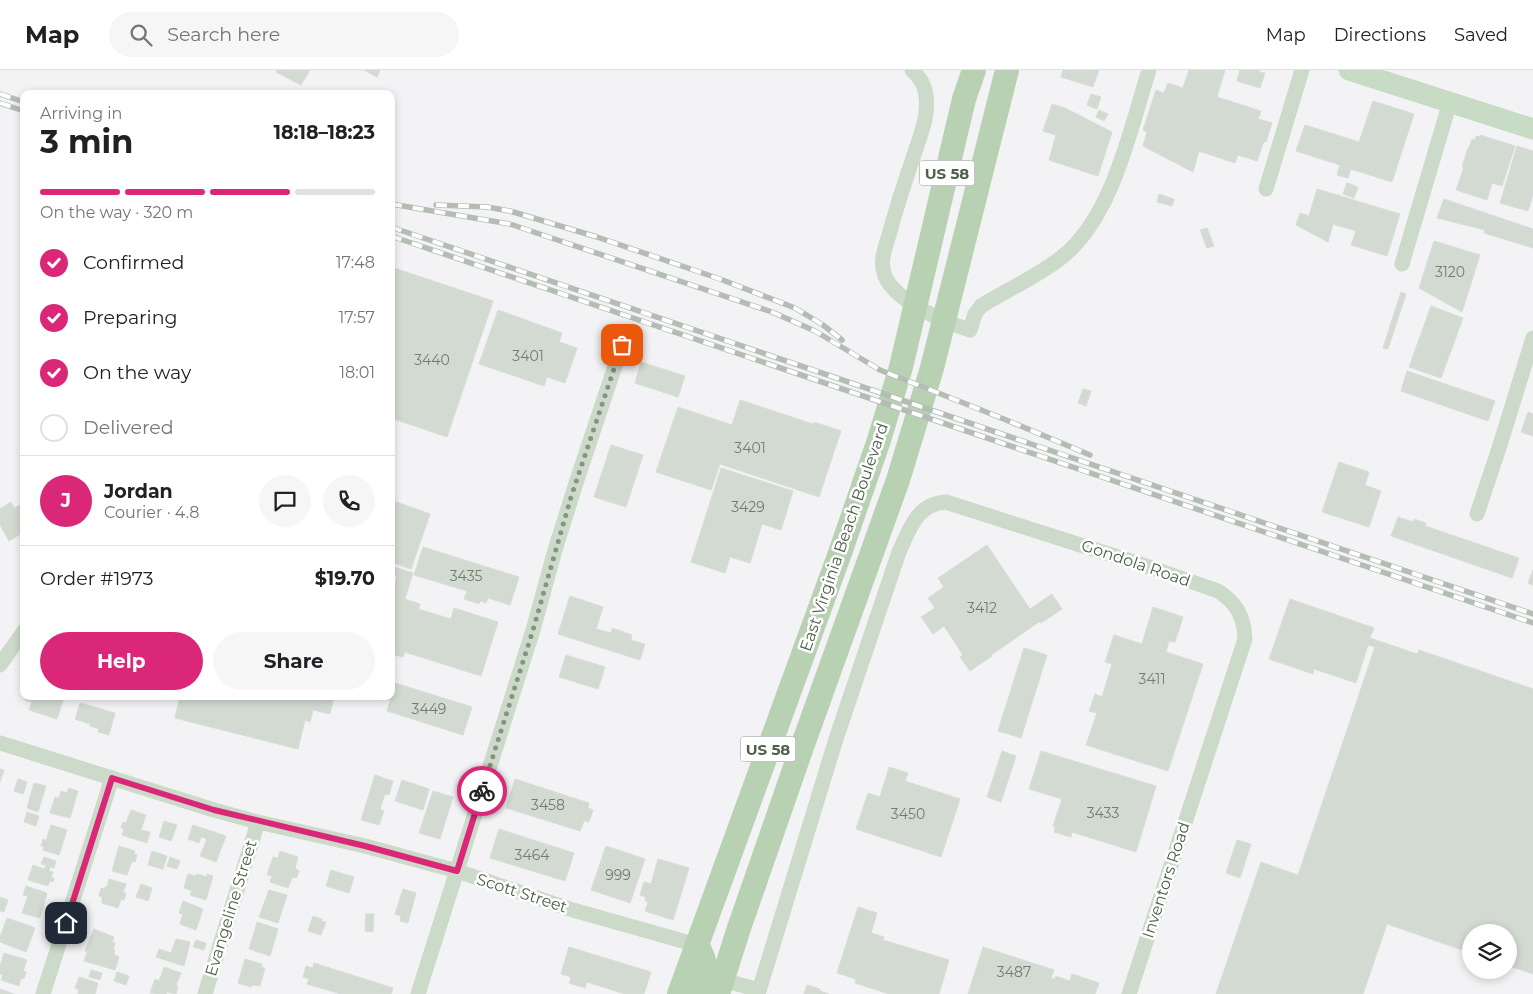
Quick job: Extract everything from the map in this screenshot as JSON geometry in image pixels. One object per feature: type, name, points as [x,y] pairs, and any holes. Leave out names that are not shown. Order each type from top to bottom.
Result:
[{"type":"main road","name":"East Virginia Beach Boulevard","points":[[679,994],[840,553],[879,440],[901,366],[964,99],[974,70]]},
{"type":"main road","name":"East Virginia Beach Boulevard","points":[[720,987],[802,747],[898,480],[932,368],[1007,70]]},
{"type":"main road","points":[[1349,70],[1533,129]]},
{"type":"main road","points":[[699,994],[706,975],[706,965],[704,955],[697,945],[714,940],[741,922]]},
{"type":"street","points":[[912,70],[922,82],[926,95],[926,112],[923,129],[882,259],[884,275],[901,295],[916,307],[946,323],[970,330],[975,314],[981,306],[1050,266],[1080,239],[1095,219],[1116,174],[1149,70]]},
{"type":"street","points":[[1266,189],[1302,70]]},
{"type":"street","points":[[1402,264],[1450,102]]},
{"type":"street","points":[[1478,514],[1533,338]]},
{"type":"street","points":[[418,994],[533,630],[560,532],[622,345]]},
{"type":"street","name":"Gondola Road","points":[[908,531],[918,515],[926,507],[937,502],[946,502],[1148,566],[1218,591],[1228,597],[1241,614],[1245,639],[1204,766]]},
{"type":"street","points":[[882,526],[908,531]]},
{"type":"street","name":"East Virginia Beach Boulevard","points":[[720,987],[758,992],[836,739],[899,552],[908,531]]},
{"type":"street","points":[[0,665],[20,637]]},
{"type":"street","name":"Scott Street","points":[[0,743],[214,810],[365,846],[457,871],[573,910],[697,945]]},
{"type":"street","name":"Inventors Road","points":[[1129,994],[1204,766]]},
{"type":"street","points":[[43,994],[112,778]]},
{"type":"street","name":"Evangeline Street","points":[[205,994],[258,822]]},
{"type":"building","points":[[277,70],[310,70],[301,85],[276,72]]},
{"type":"building","points":[[364,70],[380,70],[377,77]]},
{"type":"building","points":[[1063,70],[1099,70],[1093,87],[1061,77]]},
{"type":"building","points":[[1189,70],[1225,70],[1217,97],[1261,111],[1258,119],[1272,123],[1257,161],[1238,155],[1235,163],[1199,151],[1193,172],[1143,146],[1147,132],[1143,130],[1156,90],[1164,93],[1168,83],[1183,88]]},
{"type":"building","points":[[1240,70],[1260,70],[1259,72],[1265,73],[1260,88],[1237,81]]},
{"type":"building","points":[[1091,94],[1101,97],[1097,109],[1087,105]]},
{"type":"building","points":[[1373,101],[1414,114],[1392,182],[1351,169],[1348,178],[1337,175],[1340,165],[1296,151],[1305,125],[1359,142]]},
{"type":"building","points":[[1052,104],[1065,108],[1112,132],[1098,176],[1049,160],[1056,135],[1043,131]]},
{"type":"building","points":[[1099,110],[1108,114],[1104,121],[1096,117]]},
{"type":"building","points":[[1480,135],[1515,146],[1502,186],[1492,183],[1487,200],[1456,190],[1468,148],[1472,139],[1475,140],[1476,136],[1480,137]]},
{"type":"building","points":[[1517,146],[1533,151],[1533,194],[1528,211],[1500,203]]},
{"type":"building","points":[[1347,183],[1358,187],[1354,198],[1343,194]]},
{"type":"building","points":[[1317,189],[1400,214],[1387,256],[1351,245],[1356,231],[1333,224],[1328,242],[1296,225],[1300,213],[1309,216]]},
{"type":"building","points":[[1159,194],[1174,199],[1172,206],[1157,202]]},
{"type":"building","points":[[1444,199],[1533,229],[1533,248],[1484,233],[1485,230],[1437,218]]},
{"type":"building","points":[[1207,228],[1214,246],[1207,248],[1200,230]]},
{"type":"building","points":[[1434,241],[1480,255],[1462,312],[1419,288]]},
{"type":"building","points":[[395,268],[493,301],[447,437],[395,419]]},
{"type":"building","points":[[1401,292],[1406,294],[1388,349],[1383,348]]},
{"type":"building","points":[[1431,306],[1463,318],[1441,378],[1409,367]]},
{"type":"building","points":[[498,310],[562,333],[559,342],[577,348],[565,383],[547,377],[544,386],[479,364]]},
{"type":"building","points":[[641,362],[685,376],[678,397],[635,383]]},
{"type":"building","points":[[1407,371],[1495,401],[1488,421],[1401,391]]},
{"type":"building","points":[[1083,389],[1091,391],[1086,406],[1078,403]]},
{"type":"building","points":[[740,400],[813,424],[814,422],[841,431],[819,497],[720,464],[711,490],[656,472],[678,407],[732,425]]},
{"type":"building","points":[[1528,412],[1533,414],[1533,436],[1521,432]]},
{"type":"building","points":[[611,445],[643,455],[626,507],[594,497]]},
{"type":"building","points":[[1339,462],[1369,472],[1365,485],[1381,491],[1369,527],[1322,512]]},
{"type":"building","points":[[721,468],[793,491],[781,530],[762,524],[750,563],[730,557],[725,573],[691,562]]},
{"type":"building","points":[[395,501],[430,514],[411,569],[395,563]]},
{"type":"building","points":[[11,502],[14,508],[20,505],[20,534],[9,541],[0,525],[0,509]]},
{"type":"building","points":[[1398,517],[1413,522],[1414,519],[1426,523],[1425,526],[1519,558],[1512,578],[1391,536]]},
{"type":"building","points":[[987,545],[1030,609],[1052,594],[1062,609],[1041,623],[1039,622],[970,671],[960,657],[963,655],[944,626],[933,634],[921,617],[935,608],[928,598],[944,587],[938,578]]},
{"type":"building","points":[[423,547],[519,577],[510,605],[488,598],[486,603],[480,601],[479,604],[464,599],[467,591],[414,575]]},
{"type":"building","points":[[395,567],[413,573],[405,599],[420,604],[418,609],[451,619],[454,608],[498,622],[481,676],[405,652],[403,657],[395,655],[395,582],[397,576],[395,575]]},
{"type":"building","points":[[1533,570],[1533,585],[1528,583]]},
{"type":"building","points":[[570,596],[603,607],[596,629],[611,633],[612,628],[632,635],[631,640],[645,644],[640,660],[558,634]]},
{"type":"building","points":[[1290,599],[1374,628],[1370,638],[1417,654],[1419,650],[1533,689],[1533,974],[1517,969],[1517,924],[1462,924],[1462,950],[1387,924],[1363,994],[1216,994],[1261,862],[1298,875],[1375,647],[1368,645],[1356,683],[1314,669],[1313,674],[1269,659]]},
{"type":"building","points":[[1153,607],[1183,617],[1175,642],[1169,641],[1166,652],[1203,664],[1168,771],[1086,745],[1097,713],[1089,711],[1095,694],[1102,697],[1112,664],[1105,662],[1114,635],[1142,644]]},
{"type":"building","points":[[1024,648],[1047,655],[1021,738],[998,731]]},
{"type":"building","points":[[566,655],[605,667],[598,689],[559,677]]},
{"type":"building","points":[[395,683],[472,707],[463,735],[387,711],[390,700],[395,700]]},
{"type":"building","points":[[25,700],[63,700],[57,719],[29,710],[32,702]]},
{"type":"building","points":[[179,700],[333,700],[330,714],[313,710],[310,722],[305,720],[298,749],[175,718]]},
{"type":"building","points":[[80,703],[115,713],[109,735],[98,732],[99,729],[75,719]]},
{"type":"building","points":[[1002,751],[1016,756],[1001,802],[987,797]]},
{"type":"building","points":[[1041,751],[1156,786],[1136,852],[1072,832],[1071,837],[1054,832],[1055,827],[1053,826],[1062,799],[1029,789]]},
{"type":"building","points":[[889,767],[908,773],[905,781],[960,799],[941,857],[856,829],[868,793],[880,797]]},
{"type":"building","points":[[0,769],[4,770],[0,782]]},
{"type":"building","points":[[375,775],[393,781],[389,795],[385,794],[380,809],[384,811],[379,825],[361,820]]},
{"type":"building","points":[[18,779],[27,782],[23,794],[14,791]]},
{"type":"building","points":[[515,779],[589,803],[588,808],[593,810],[589,822],[584,821],[580,831],[506,808]]},
{"type":"building","points":[[402,780],[429,789],[423,810],[395,801]]},
{"type":"building","points":[[34,783],[46,786],[38,812],[27,808]]},
{"type":"building","points":[[69,788],[78,791],[70,818],[50,813],[55,797],[59,798],[61,791],[67,793]]},
{"type":"building","points":[[433,791],[453,797],[440,839],[419,833]]},
{"type":"building","points":[[131,810],[146,815],[141,830],[150,832],[147,843],[122,835],[124,829],[121,828],[123,822],[126,823]]},
{"type":"building","points":[[27,812],[39,816],[36,826],[24,822]]},
{"type":"building","points":[[164,821],[177,825],[171,841],[159,837]]},
{"type":"building","points":[[51,825],[67,830],[59,855],[43,850],[44,846],[41,846],[43,839],[46,840]]},
{"type":"building","points":[[193,825],[226,836],[216,862],[200,856],[207,839],[201,837],[199,843],[188,839]]},
{"type":"building","points":[[499,829],[574,853],[565,881],[490,858]]},
{"type":"building","points":[[1237,840],[1251,844],[1240,878],[1226,873]]},
{"type":"building","points":[[119,846],[135,851],[134,854],[137,855],[135,862],[132,861],[127,875],[112,871]]},
{"type":"building","points":[[606,846],[645,859],[630,903],[591,890]]},
{"type":"building","points":[[152,851],[167,856],[163,869],[148,865]]},
{"type":"building","points":[[280,851],[298,857],[295,868],[299,871],[297,877],[292,878],[288,888],[270,882],[272,876],[267,875],[273,857],[278,858]]},
{"type":"building","points":[[44,857],[56,861],[54,868],[50,867],[49,871],[53,872],[51,877],[54,878],[53,882],[50,881],[48,886],[28,880],[33,865],[44,869],[46,865],[41,864]]},
{"type":"building","points":[[170,857],[180,861],[177,869],[167,866]]},
{"type":"building","points":[[658,859],[689,868],[673,920],[645,911],[648,902],[645,901],[646,897],[640,895],[644,882],[651,884]]},
{"type":"building","points":[[331,870],[354,877],[349,893],[326,886]]},
{"type":"building","points":[[188,874],[207,877],[207,874],[213,876],[206,900],[190,895],[192,891],[184,888]]},
{"type":"building","points":[[109,879],[126,884],[123,893],[126,893],[124,900],[121,899],[118,908],[102,903],[102,897],[99,896],[101,888],[105,889],[107,887]]},
{"type":"building","points":[[141,884],[152,888],[148,901],[136,897]]},
{"type":"building","points":[[26,886],[47,893],[40,918],[22,913],[28,896],[23,895]]},
{"type":"building","points":[[403,889],[416,893],[408,923],[400,921],[401,916],[395,914]]},
{"type":"building","points":[[269,890],[287,895],[278,923],[259,917]]},
{"type":"building","points":[[0,897],[8,900],[4,912],[0,911]]},
{"type":"building","points":[[183,901],[203,909],[196,930],[180,924],[183,914],[179,913]]},
{"type":"building","points":[[858,907],[877,913],[871,933],[884,937],[883,940],[949,960],[939,994],[889,994],[855,983],[856,979],[837,973]]},
{"type":"building","points":[[366,914],[374,914],[373,932],[365,931]]},
{"type":"building","points":[[313,916],[326,922],[321,935],[308,931]]},
{"type":"building","points":[[7,918],[35,928],[26,952],[0,942]]},
{"type":"building","points":[[257,922],[278,929],[270,956],[249,949]]},
{"type":"building","points":[[94,929],[114,937],[112,942],[115,943],[114,955],[119,957],[115,970],[84,961],[87,952],[85,951]]},
{"type":"building","points":[[176,939],[190,942],[184,966],[156,957],[159,949],[171,953]]},
{"type":"building","points":[[196,940],[206,943],[204,950],[193,947]]},
{"type":"building","points":[[569,947],[651,972],[644,994],[625,994],[587,982],[585,988],[569,983],[571,977],[561,974]]},
{"type":"building","points":[[983,947],[1054,970],[1051,978],[1055,979],[1056,976],[1070,981],[1072,974],[1099,983],[1095,994],[968,994]]},
{"type":"building","points":[[4,953],[27,960],[23,971],[26,972],[24,979],[21,978],[19,986],[1,980],[3,975],[0,974],[0,966]]},
{"type":"building","points":[[245,959],[262,964],[261,967],[265,968],[260,986],[252,985],[251,987],[238,983]]},
{"type":"building","points":[[314,963],[393,988],[391,994],[341,994],[307,984],[309,979],[303,977],[306,966],[313,968]]},
{"type":"building","points":[[164,967],[181,973],[176,985],[178,986],[176,994],[167,992],[166,994],[150,993],[155,979],[159,981]]},
{"type":"building","points":[[91,970],[102,973],[100,980],[89,977]]},
{"type":"building","points":[[117,972],[129,976],[126,985],[114,981]]},
{"type":"building","points":[[79,977],[98,983],[95,994],[78,994],[79,990],[75,988]]},
{"type":"building","points":[[807,985],[820,989],[820,991],[829,994],[804,994]]},
{"type":"building","points":[[0,989],[14,994],[0,994]]},
{"type":"railway","points":[[0,94],[20,101]]},
{"type":"railway","points":[[0,103],[20,110]]},
{"type":"railway","points":[[395,205],[510,224],[772,312],[815,331],[880,370],[1090,455]]},
{"type":"railway","points":[[436,205],[487,207],[510,211],[597,237],[720,279],[795,308],[823,325],[842,340]]},
{"type":"railway","points":[[395,228],[1533,614]]},
{"type":"railway","points":[[395,237],[1533,623]]},
{"type":"way so far","points":[[482,791],[533,630],[571,497],[622,345]]},
{"type":"route","points":[[66,923],[112,778],[258,822],[365,846],[457,871],[482,791]]}]
